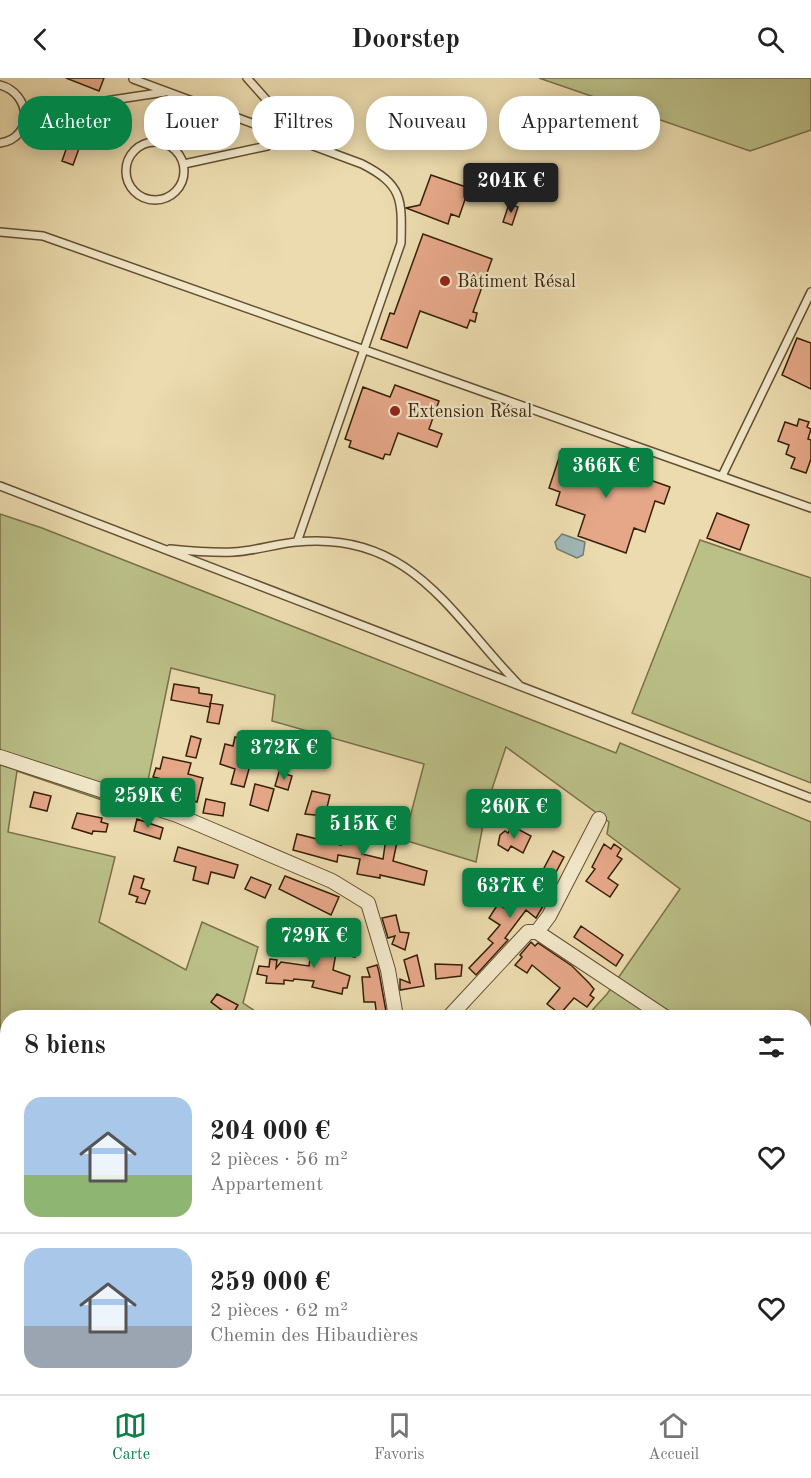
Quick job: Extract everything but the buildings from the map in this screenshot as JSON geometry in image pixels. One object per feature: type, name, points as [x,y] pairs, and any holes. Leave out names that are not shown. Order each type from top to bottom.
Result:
[{"type":"street","points":[[0,757],[177,815],[332,881],[368,903],[388,970],[395,1010]]},
{"type":"street","points":[[537,932],[549,916],[600,819]]},
{"type":"street","points":[[456,1010],[528,932],[537,932],[654,1010]]},
{"type":"lane","points":[[247,78],[263,96]]},
{"type":"lane","points":[[133,79],[252,122]]},
{"type":"lane","points":[[0,85],[18,96]]},
{"type":"lane","points":[[132,97],[167,92]]},
{"type":"lane","points":[[0,143],[18,134]]},
{"type":"lane","points":[[156,141],[173,148],[183,164],[182,184],[168,198],[148,200],[139,196],[126,181],[125,171],[131,153],[146,142],[156,141]]},
{"type":"lane","points":[[183,164],[252,149]]},
{"type":"lane","points":[[297,542],[401,243],[402,215],[395,188],[386,176],[326,150]]},
{"type":"lane","points":[[0,232],[43,236],[811,508]]},
{"type":"lane","points":[[722,476],[811,292]]},
{"type":"lane","points":[[0,486],[811,798]]},
{"type":"lane","points":[[162,549],[235,552],[297,542],[339,543],[363,548],[406,567],[428,582],[446,600],[486,651],[521,686]]},
{"type":"green space","points":[[539,78],[811,78],[811,130],[750,151],[660,120],[660,96],[591,96]]},
{"type":"green space","points":[[0,514],[42,528],[616,753],[620,743],[811,822],[811,1010],[592,1010],[607,994],[680,889],[607,834],[609,822],[506,747],[487,804],[476,862],[404,840],[424,764],[272,721],[275,695],[171,668],[145,795],[131,810],[17,771],[8,832],[115,857],[99,922],[186,970],[202,922],[258,947],[243,1003],[254,1010],[0,1010]]},
{"type":"green space","points":[[700,540],[811,578],[811,783],[632,713]]},
{"type":"water","points":[[562,534],[585,542],[583,555],[577,558],[557,549],[555,542]]},
{"type":"place","name":"Bâtiment Résal","points":[[445,281]]},
{"type":"place","name":"Extension Résal","points":[[395,411]]}]
